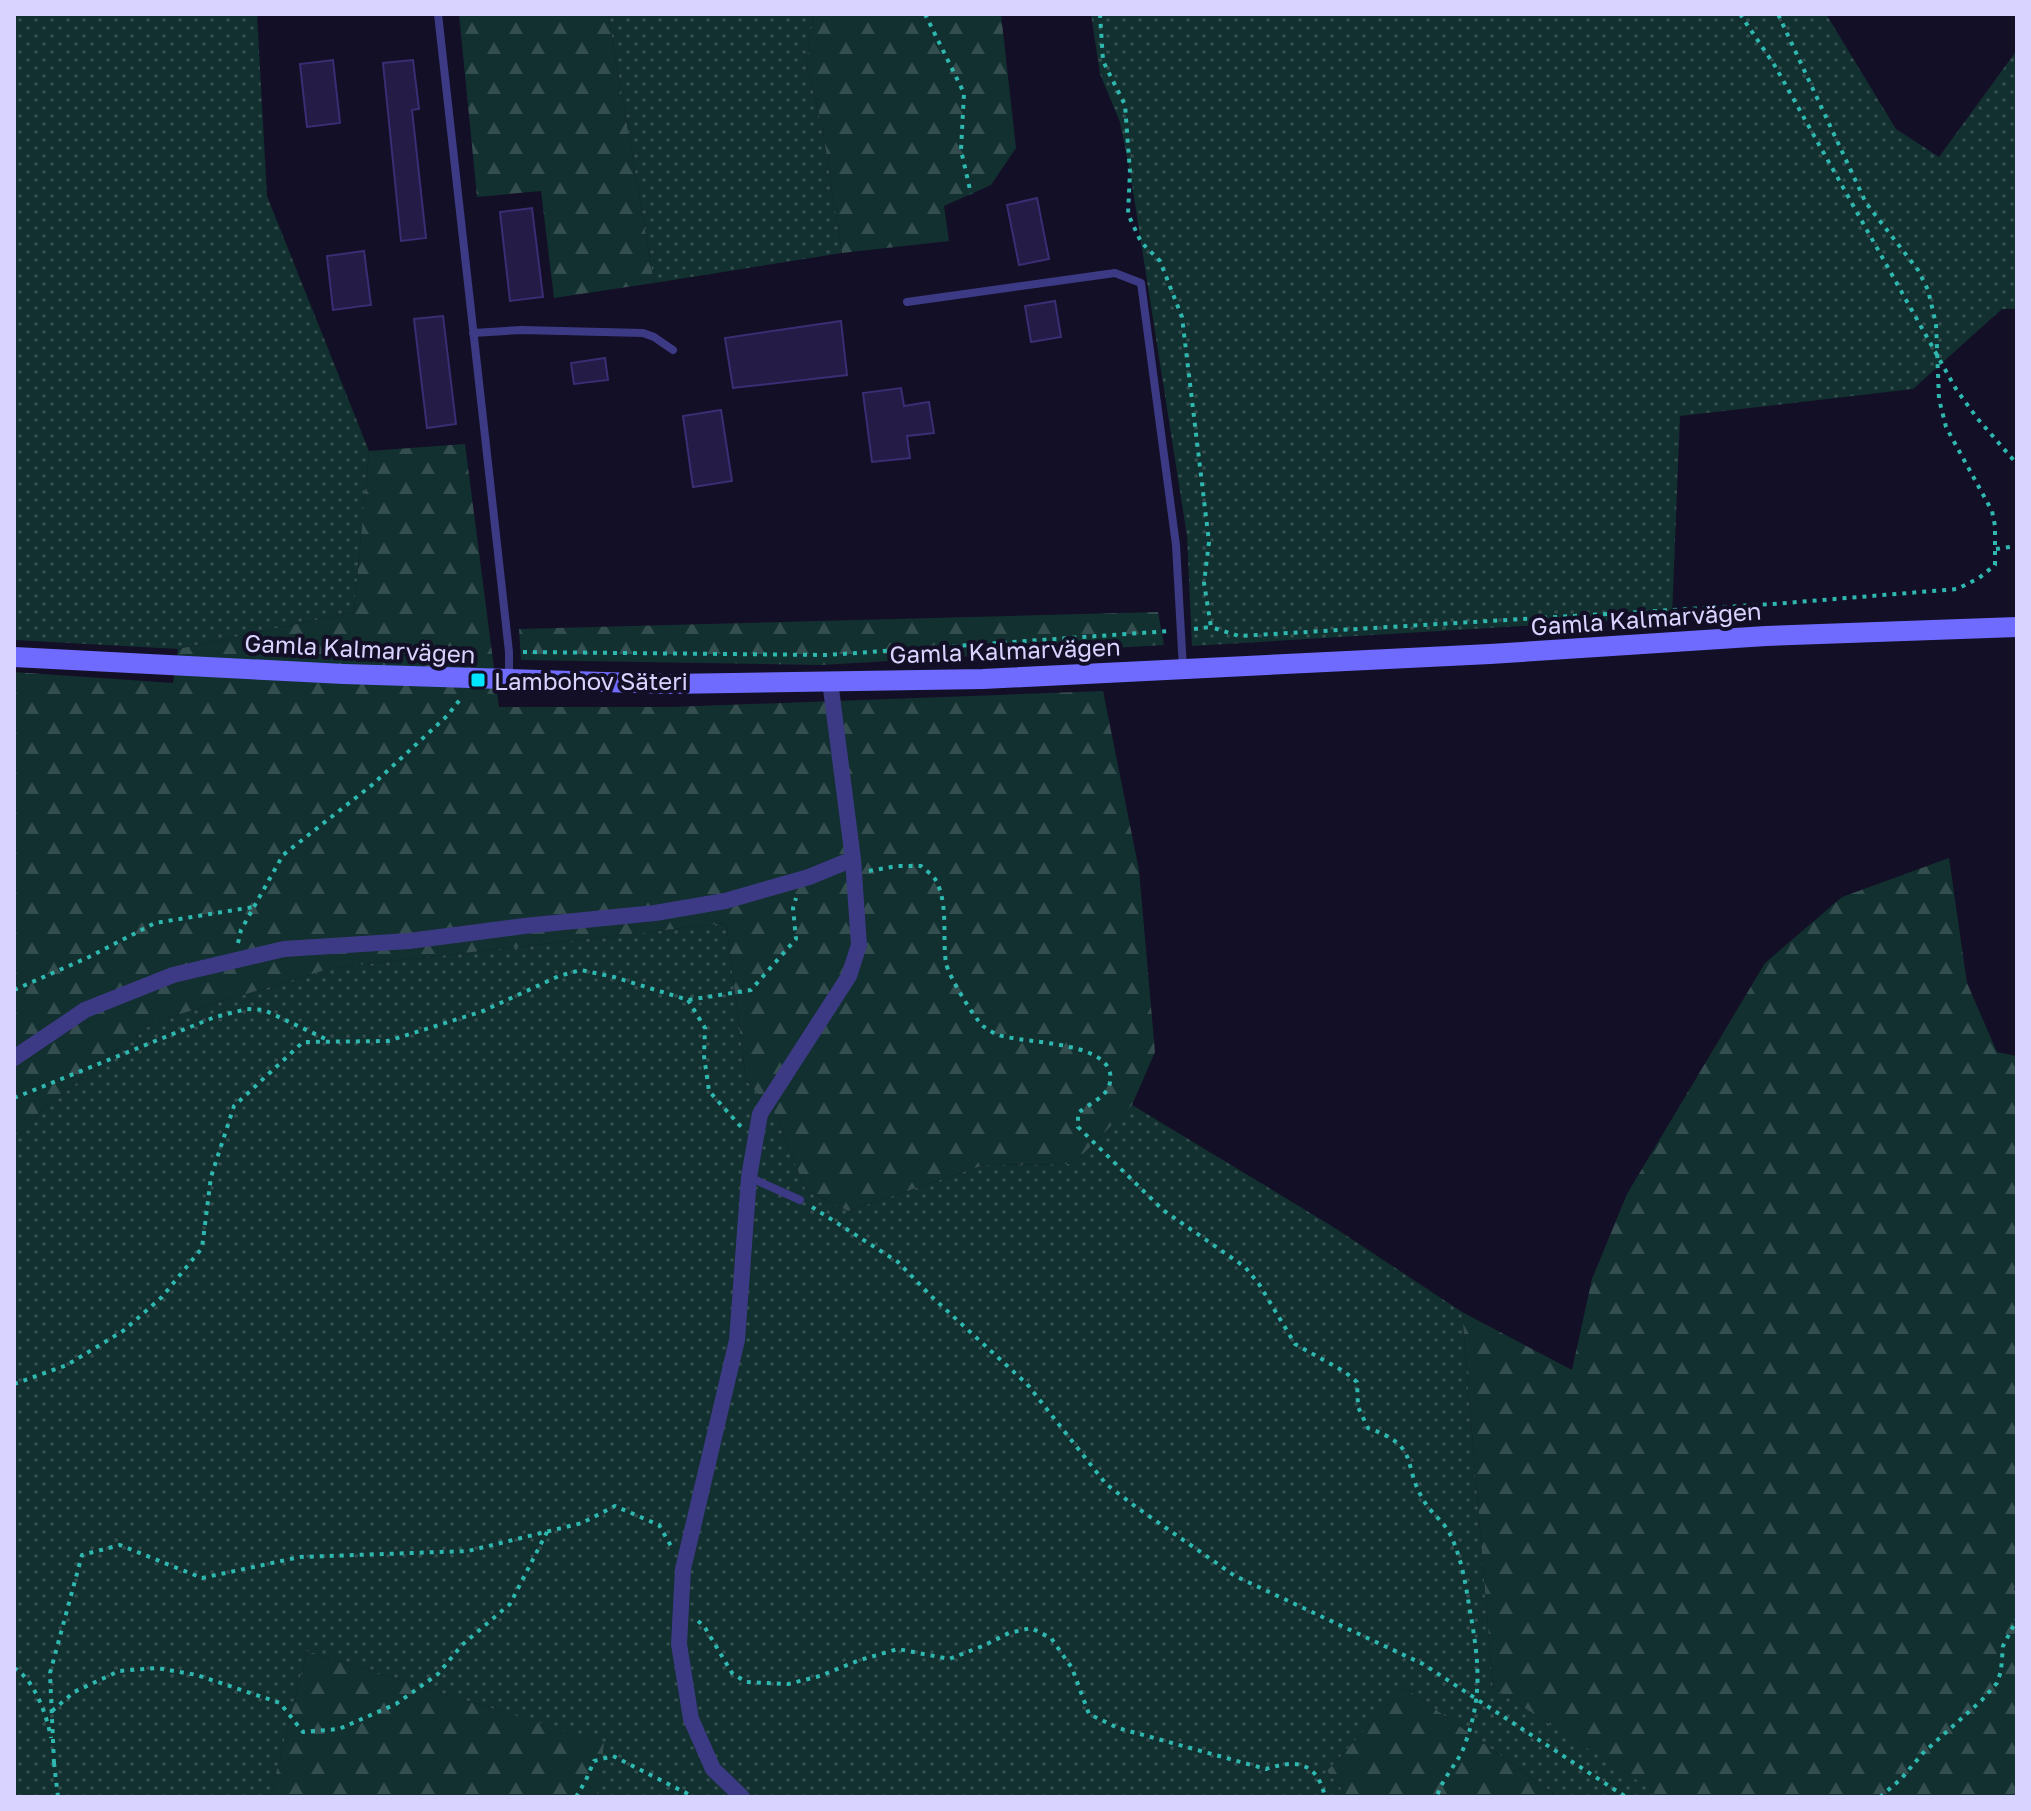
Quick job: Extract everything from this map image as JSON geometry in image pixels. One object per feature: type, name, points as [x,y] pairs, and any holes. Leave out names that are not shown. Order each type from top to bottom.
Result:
[{"type":"street","name":"Gamla Kalmarvägen","points":[[14,657],[509,681],[668,684],[983,679],[1490,654],[1766,636],[2017,627]]},
{"type":"street","points":[[742,1797],[713,1769],[691,1719],[679,1644],[683,1569],[737,1340],[749,1177],[760,1114],[849,976],[859,945],[853,866],[830,681]]},
{"type":"street","points":[[14,1058],[85,1010],[173,975],[284,949],[409,941],[655,913],[739,897],[853,866]]},
{"type":"lane","points":[[438,14],[509,652],[509,681]]},
{"type":"lane","points":[[907,302],[1115,273],[1141,283],[1176,545],[1183,669]]},
{"type":"lane","points":[[473,333],[559,330],[643,333],[673,350]]},
{"type":"lane","points":[[749,1177],[800,1200]]},
{"type":"path","points":[[925,14],[964,93],[961,150],[971,194]]},
{"type":"path","points":[[1100,14],[1103,61],[1125,105],[1130,172],[1128,214],[1141,242],[1160,261],[1182,317],[1209,542],[1204,583],[1211,627]]},
{"type":"path","points":[[1740,14],[1775,66],[1938,359],[1977,418],[2017,464]]},
{"type":"path","points":[[509,652],[827,655],[1211,627],[1239,636],[1773,604],[1957,589],[1979,578],[1995,565],[1992,511],[1946,427],[1939,399],[1936,324],[1928,290],[1909,258],[1866,203],[1778,14]]},
{"type":"path","points":[[1996,549],[2017,546]]},
{"type":"path","points":[[232,961],[241,930],[283,855],[372,785],[447,716],[462,700],[468,679]]},
{"type":"path","points":[[853,866],[921,866],[935,879],[942,900],[946,967],[968,1008],[983,1026],[1000,1036],[1060,1045],[1093,1054],[1104,1062],[1110,1073],[1109,1086],[1101,1097],[1078,1113],[1078,1127],[1163,1210],[1245,1267],[1259,1284],[1295,1344],[1357,1382],[1358,1407],[1368,1428],[1390,1436],[1408,1454],[1423,1500],[1449,1531],[1462,1561],[1479,1657],[1477,1701],[1465,1747],[1441,1782],[1437,1797]]},
{"type":"path","points":[[14,1384],[67,1365],[123,1331],[162,1297],[202,1248],[211,1177],[234,1106],[303,1042],[388,1041],[483,1011],[559,976],[581,970],[688,1000],[751,990],[796,939],[793,908],[798,892]]},
{"type":"path","points":[[14,990],[155,923],[253,907]]},
{"type":"path","points":[[688,1000],[705,1028],[704,1056],[709,1091],[755,1142]]},
{"type":"path","points":[[14,1098],[215,1017],[247,1009],[264,1010],[332,1042]]},
{"type":"path","points":[[800,1200],[898,1262],[1027,1384],[1106,1484],[1136,1507],[1235,1576],[1423,1664],[1626,1797]]},
{"type":"path","points":[[54,1763],[50,1673],[82,1555],[120,1545],[202,1578],[300,1557],[468,1551],[582,1523],[615,1506],[659,1525],[683,1569]]},
{"type":"path","points":[[52,1712],[74,1692],[119,1671],[157,1668],[197,1675],[280,1703],[303,1732],[339,1729],[396,1704],[438,1674],[462,1645],[510,1604],[547,1532]]},
{"type":"path","points":[[681,1616],[690,1615],[704,1626],[732,1673],[746,1682],[788,1684],[898,1649],[949,1659],[1009,1633],[1031,1628],[1051,1638],[1072,1668],[1089,1714],[1118,1728],[1266,1769],[1286,1762],[1309,1767],[1321,1781],[1325,1797]]},
{"type":"path","points":[[1880,1797],[1997,1683],[2003,1646],[2017,1619]]},
{"type":"path","points":[[14,1668],[22,1673],[35,1693],[49,1726],[58,1797]]},
{"type":"path","points":[[576,1797],[594,1761],[613,1756],[694,1797]]},
{"type":"green space","points":[[14,14],[257,14],[267,196],[369,451],[354,612],[178,649],[14,640]]},
{"type":"green space","points":[[459,14],[608,14],[654,283],[554,298],[541,191],[477,197]]},
{"type":"green space","points":[[608,14],[814,14],[806,62],[822,126],[842,253],[654,283]]},
{"type":"green space","points":[[814,14],[1001,14],[1016,148],[991,185],[944,206],[949,241],[842,253],[822,126],[806,62]]},
{"type":"green space","points":[[1091,14],[1826,14],[1896,129],[1939,157],[2017,50],[2017,309],[2002,309],[1913,389],[1680,416],[1672,617],[1192,646],[1187,536],[1130,172],[1120,122],[1100,74]]},
{"type":"green space","points":[[465,444],[499,707],[671,707],[1103,691],[1139,870],[1155,1052],[1132,1105],[1073,1164],[984,1165],[848,1211],[806,1190],[775,1114],[746,1080],[726,923],[332,968],[154,1022],[40,1112],[14,1142],[14,672],[173,683],[178,649],[354,612],[369,451]]},
{"type":"green space","points":[[1158,612],[1164,645],[821,665],[521,660],[519,629]]},
{"type":"green space","points":[[1949,858],[1967,983],[1997,1052],[2017,1056],[2017,1586],[2014,1588],[2017,1598],[2017,1797],[1653,1797],[1654,1791],[1493,1688],[1462,1312],[1572,1370],[1592,1279],[1627,1194],[1765,963],[1842,897]]},
{"type":"green space","points":[[726,923],[746,1080],[775,1114],[806,1190],[848,1211],[984,1165],[1073,1164],[1132,1105],[1335,1228],[1462,1312],[1493,1688],[1655,1791],[1653,1797],[1559,1797],[1404,1687],[1327,1771],[1348,1797],[598,1797],[603,1743],[307,1651],[270,1797],[14,1797],[14,1142],[40,1112],[154,1022],[332,968]]},
{"type":"green space","points":[[307,1651],[604,1743],[598,1797],[270,1797]]},
{"type":"green space","points":[[1404,1687],[1559,1797],[1348,1797],[1327,1771]]},
{"type":"building","points":[[333,60],[340,123],[307,127],[300,64]]},
{"type":"building","points":[[413,60],[419,109],[412,110],[426,238],[401,241],[383,63]]},
{"type":"building","points":[[1037,198],[1049,259],[1019,265],[1007,205]]},
{"type":"building","points":[[532,208],[543,297],[510,301],[500,212]]},
{"type":"building","points":[[364,251],[371,305],[333,310],[327,256]]},
{"type":"building","points":[[1055,301],[1061,337],[1031,342],[1025,306]]},
{"type":"building","points":[[443,316],[456,424],[427,428],[414,319]]},
{"type":"building","points":[[841,321],[847,375],[733,388],[725,338]]},
{"type":"building","points":[[605,358],[608,380],[574,384],[571,363]]},
{"type":"building","points":[[901,388],[904,406],[929,402],[934,433],[907,436],[910,458],[872,462],[863,393]]},
{"type":"building","points":[[721,410],[732,481],[693,487],[683,416]]},
{"type":"place","name":"Lambohov Säteri","points":[[478,680]]}]
